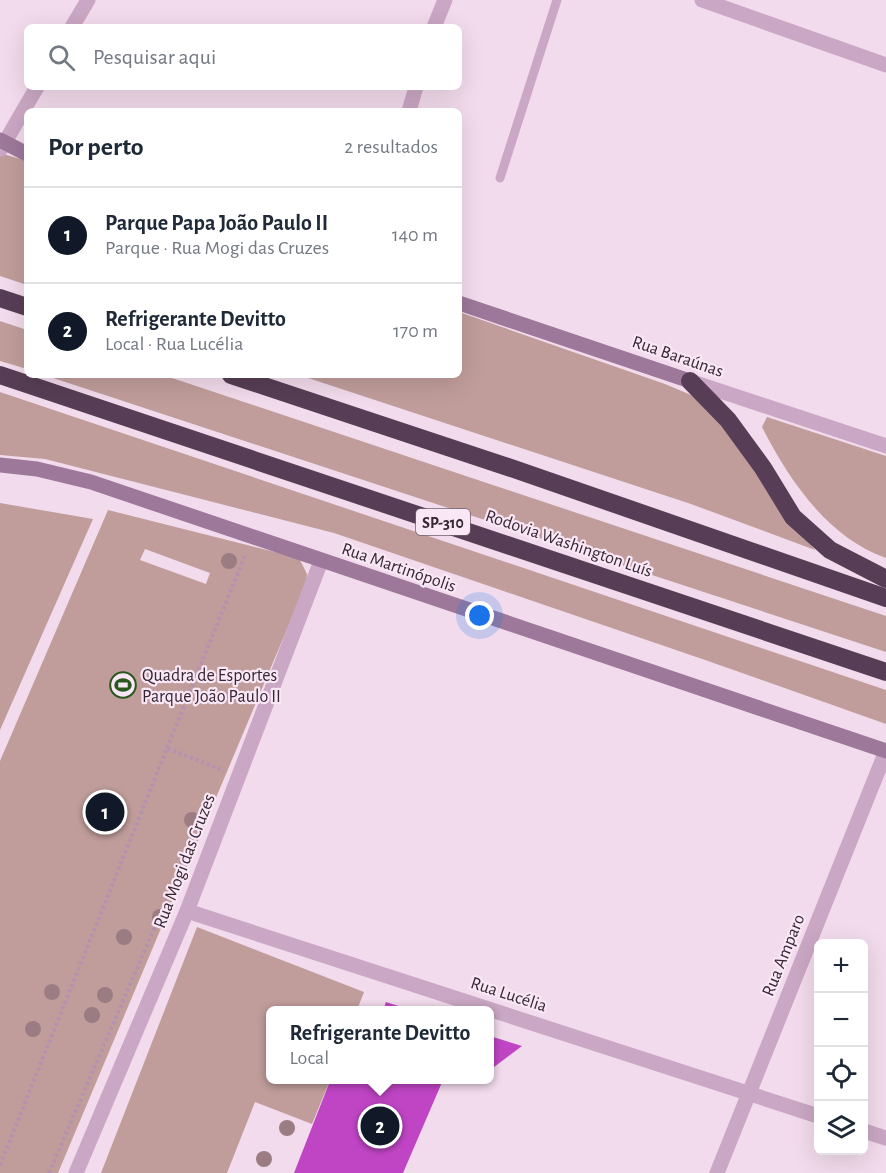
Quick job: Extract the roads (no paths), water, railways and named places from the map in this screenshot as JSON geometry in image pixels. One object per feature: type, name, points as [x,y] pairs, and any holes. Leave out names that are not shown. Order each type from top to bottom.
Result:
[{"type":"highway","points":[[0,298],[24,306]]},
{"type":"highway","name":"Rodovia Washington Luís","points":[[0,375],[886,672]]},
{"type":"highway","points":[[240,378],[514,469],[886,598]]},
{"type":"highway","points":[[690,381],[728,420],[764,468],[793,517],[830,550],[886,579]]},
{"type":"main road","points":[[2,145],[24,154]]},
{"type":"main road","name":"Rua Baraúnas","points":[[462,304],[690,381]]},
{"type":"main road","name":"Rua Martinópolis","points":[[0,465],[37,468],[91,482],[886,751]]},
{"type":"street","points":[[74,24],[88,0]]},
{"type":"street","points":[[435,24],[445,0]]},
{"type":"street","points":[[702,0],[886,65]]},
{"type":"street","points":[[24,108],[35,90]]},
{"type":"street","points":[[411,108],[415,90]]},
{"type":"street","points":[[2,145],[24,109]]},
{"type":"street","name":"Rua Baraúnas","points":[[690,381],[886,446]]},
{"type":"street","name":"Rua Mogi das Cruzes","points":[[76,1173],[187,911],[321,561]]},
{"type":"street","name":"Rua Amparo","points":[[717,1173],[886,751]]},
{"type":"street","name":"Rua Lucélia","points":[[187,911],[482,1006]]},
{"type":"street","name":"Rua Lucélia","points":[[494,1010],[814,1114]]},
{"type":"street","points":[[868,1132],[886,1138]]},
{"type":"lane","points":[[500,178],[557,0]]},
{"type":"place","name":"Quadra de Esportes Parque João Paulo II","points":[[123,685]]},
{"type":"place","name":"Parque Papa João Paulo II","points":[[105,812]]},
{"type":"place","name":"Refrigerante Devitto","points":[[380,1126]]}]
